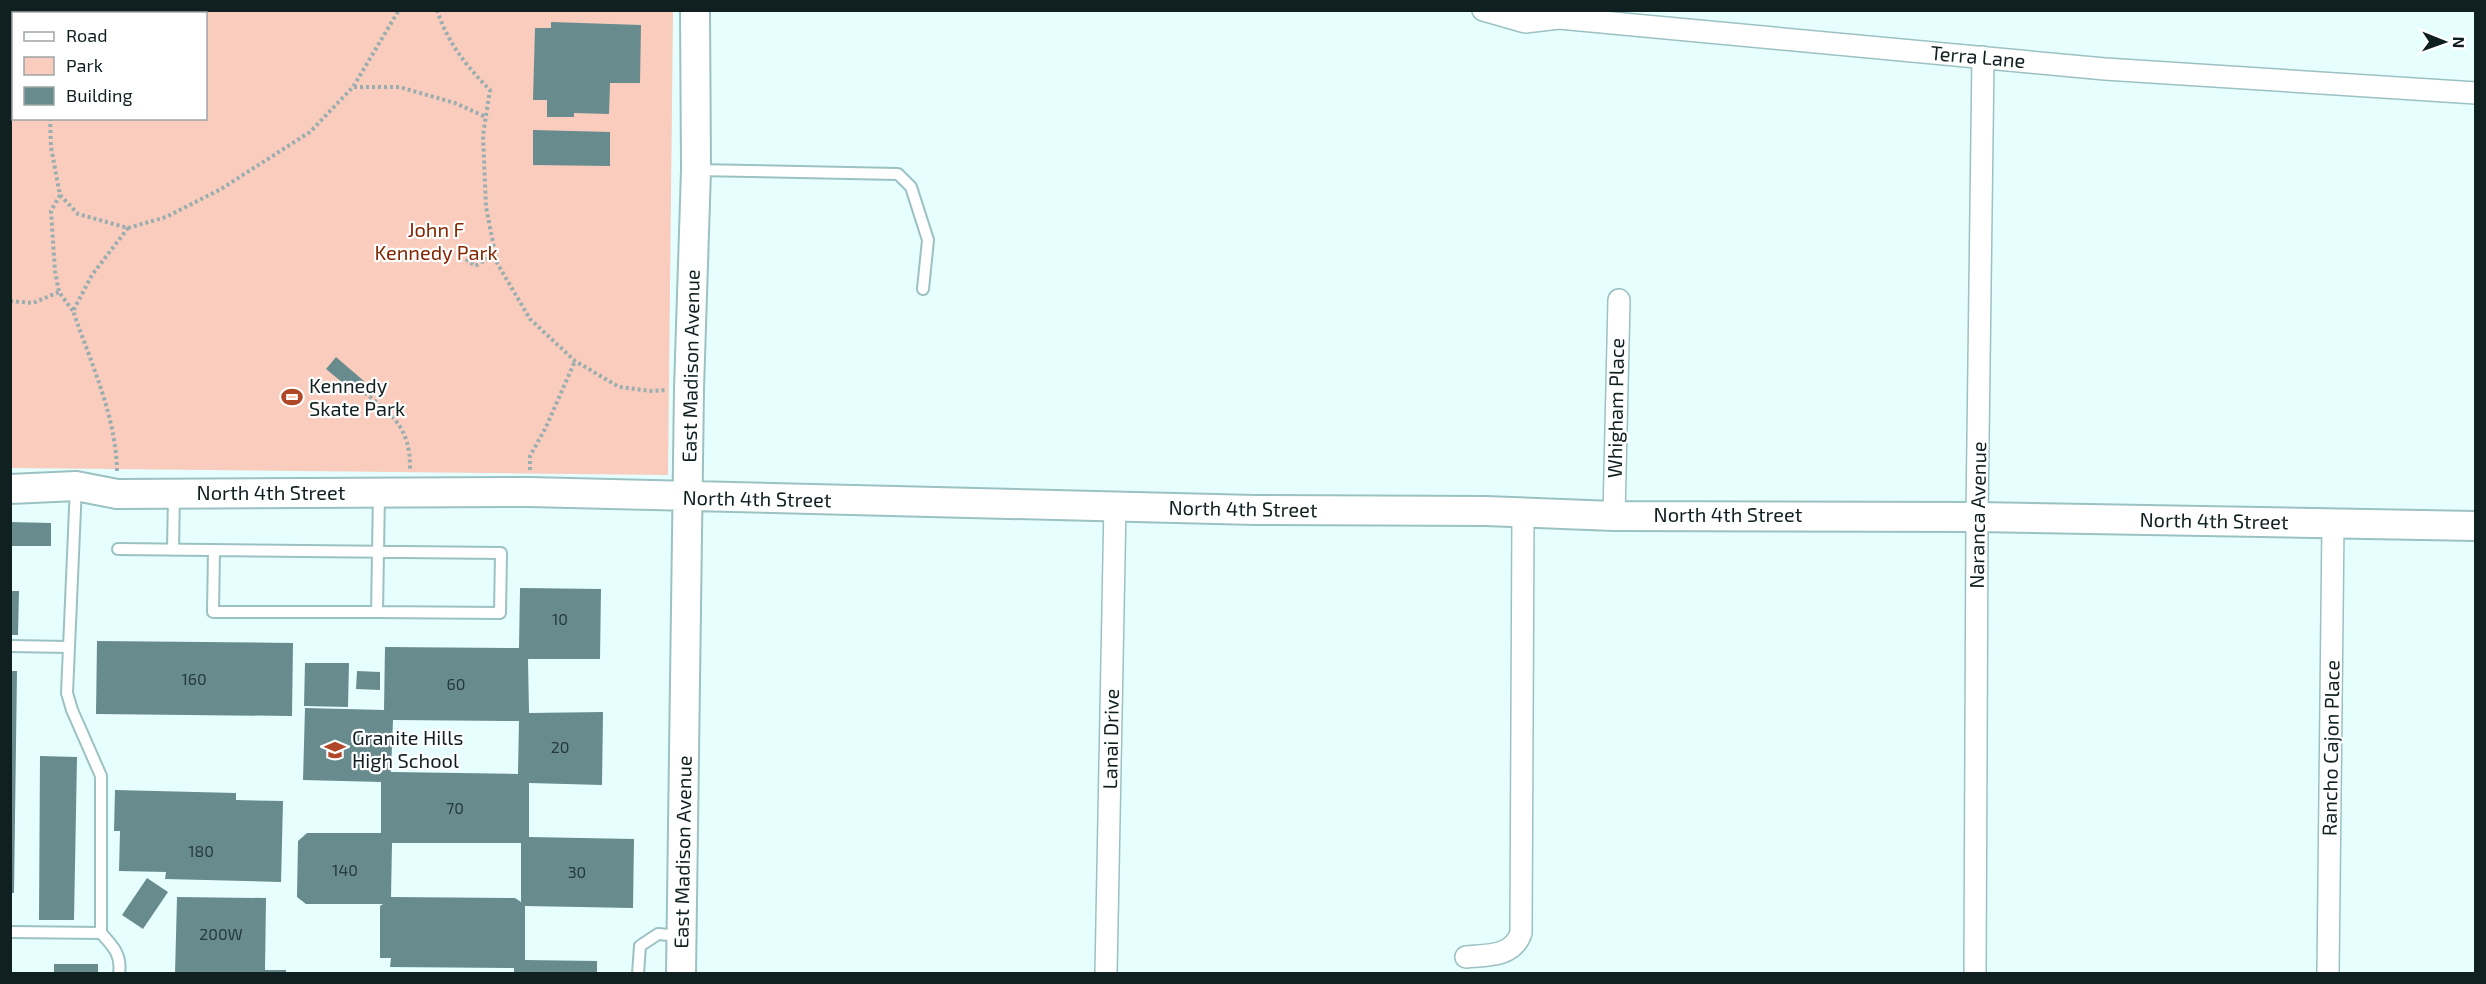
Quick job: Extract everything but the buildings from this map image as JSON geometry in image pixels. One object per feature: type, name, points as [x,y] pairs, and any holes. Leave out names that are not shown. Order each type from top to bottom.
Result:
[{"type":"street","name":"East Madison Avenue","points":[[681,974],[689,389],[696,170],[695,10]]},
{"type":"street","name":"Terra Lane","points":[[1483,10],[1525,22],[1559,18],[2105,69],[2475,93]]},
{"type":"street","name":"Naranca Avenue","points":[[1975,974],[1977,517],[1983,57]]},
{"type":"street","name":"Whigham Place","points":[[1614,516],[1619,300]]},
{"type":"street","name":"North 4th Street","points":[[10,489],[76,486],[117,494],[529,492],[1255,510],[1614,516],[1977,517],[2475,526]]},
{"type":"street","name":"Lanai Drive","points":[[1106,974],[1115,505]]},
{"type":"street","points":[[1466,957],[1508,951],[1518,943],[1521,933],[1523,513]]},
{"type":"street","name":"Rancho Cajon Place","points":[[2328,974],[2333,523]]},
{"type":"lane","points":[[696,170],[898,174],[911,187],[928,240],[923,289]]},
{"type":"lane","points":[[76,486],[67,693],[100,776],[101,933],[115,948],[121,963],[119,974]]},
{"type":"lane","points":[[377,612],[379,493]]},
{"type":"lane","points":[[173,550],[174,494]]},
{"type":"lane","points":[[118,549],[214,550],[378,553],[501,553],[500,613],[213,612],[214,550]]},
{"type":"lane","points":[[10,646],[69,647]]},
{"type":"lane","points":[[10,932],[101,933]]},
{"type":"lane","points":[[638,974],[640,946],[658,934],[681,936]]},
{"type":"path","points":[[50,120],[51,147],[60,195],[78,214],[128,228],[166,216],[221,189],[310,132],[353,87],[399,10]]},
{"type":"path","points":[[437,10],[442,28],[469,69],[490,90],[483,135],[486,207],[497,263],[530,319],[574,361],[620,387],[651,391],[689,389]]},
{"type":"path","points":[[353,87],[399,87],[455,103],[486,117]]},
{"type":"path","points":[[60,195],[51,211],[58,292],[73,311],[108,412],[117,444],[117,494]]},
{"type":"path","points":[[73,311],[93,275],[128,228]]},
{"type":"path","points":[[466,259],[475,267],[496,254]]},
{"type":"path","points":[[10,301],[33,303],[58,292]]},
{"type":"path","points":[[529,492],[531,456],[574,361]]},
{"type":"path","points":[[360,389],[383,407],[406,434],[411,449],[410,472]]},
{"type":"green space","name":"John F Kennedy Park","points":[[10,11],[673,11],[668,475],[11,468]]},
{"type":"place","name":"Kennedy Skate Park","points":[[292,397]]},
{"type":"place","name":"Granite Hills High School","points":[[335,750]]}]
